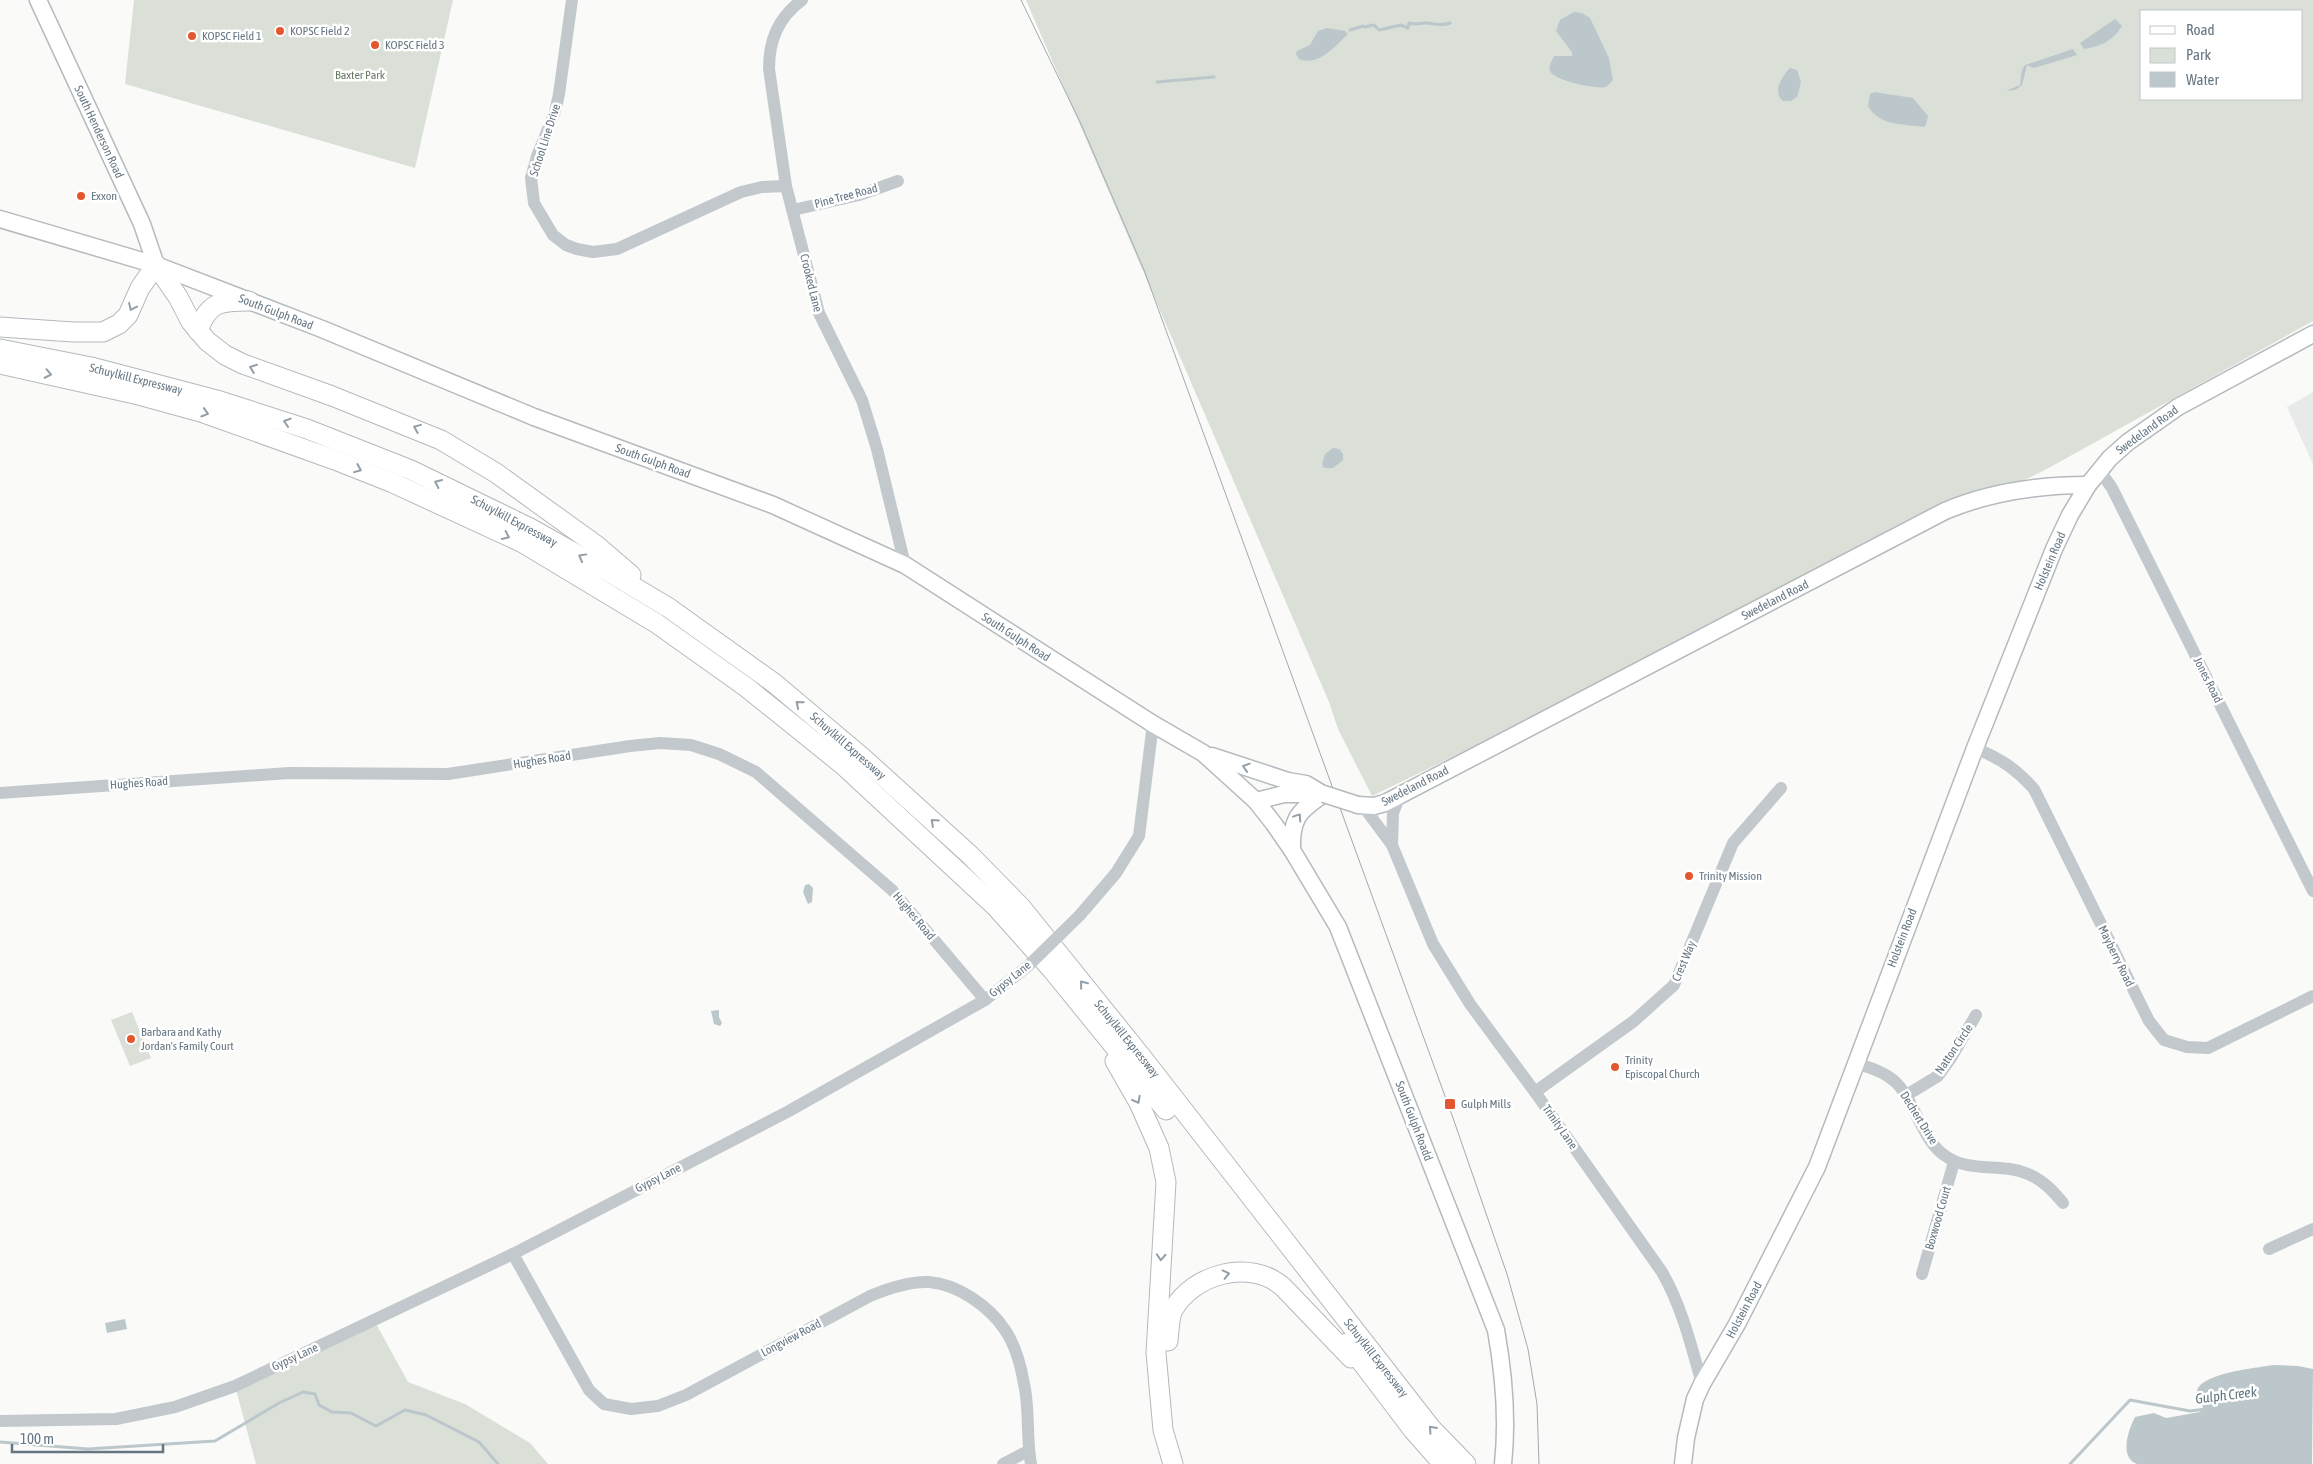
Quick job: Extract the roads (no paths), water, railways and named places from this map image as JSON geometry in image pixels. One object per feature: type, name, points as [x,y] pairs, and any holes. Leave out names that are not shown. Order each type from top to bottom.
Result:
[{"type":"highway","points":[[0,327],[103,332],[119,324],[128,315],[140,288],[156,266],[198,331],[216,349],[243,364],[422,430],[461,451],[496,473],[596,545],[669,608]]},
{"type":"highway","points":[[198,331],[205,314],[214,305],[230,302],[249,302]]},
{"type":"highway","name":"Schuylkill Expressway","points":[[0,349],[147,380],[307,429],[411,470],[539,533],[669,608],[774,683],[863,758],[970,855],[1021,907],[1141,1056],[1431,1428],[1466,1464]]},
{"type":"highway","name":"Schuylkill Expressway","points":[[0,364],[139,395],[249,428],[393,484],[523,543],[656,623],[746,687],[835,758],[995,906],[1053,971],[1151,1090],[1283,1258],[1390,1400],[1443,1464]]},
{"type":"highway","points":[[1053,971],[1108,1049],[1140,1103],[1159,1148],[1166,1182],[1156,1353],[1163,1430],[1173,1464]]},
{"type":"highway","points":[[1186,1464],[1172,1431],[1166,1349],[1172,1312],[1185,1293],[1210,1278],[1238,1272],[1260,1273],[1276,1280],[1302,1305],[1390,1400]]},
{"type":"main road","name":"South Henderson Road","points":[[38,0],[142,224],[156,266]]},
{"type":"main road","name":"South Gulph Road","points":[[0,219],[156,266],[331,333],[534,418],[773,505],[905,565],[1153,724],[1203,753],[1256,801]]},
{"type":"main road","name":"Swedeland Road","points":[[1361,806],[1374,806],[1400,795],[1945,512],[1978,498],[1996,494],[2042,486],[2088,485],[2128,442],[2178,407],[2313,334]]},
{"type":"main road","name":"Holstein Road","points":[[1702,1384],[1737,1324],[1817,1167],[1975,748],[2054,549],[2070,515],[2088,485]]},
{"type":"main road","points":[[1203,753],[1288,781],[1306,784],[1322,794],[1361,806]]},
{"type":"main road","points":[[1256,801],[1268,787],[1288,781]]},
{"type":"main road","points":[[1256,801],[1284,794],[1322,794]]},
{"type":"main road","points":[[1292,850],[1294,820],[1309,804],[1322,794]]},
{"type":"main road","name":"South Gulph Roadd","points":[[1256,801],[1292,850],[1338,927],[1496,1330],[1503,1370],[1506,1412],[1503,1464]]},
{"type":"main road","points":[[1684,1464],[1686,1438],[1702,1384]]},
{"type":"street","name":"School Line Drive","points":[[572,0],[555,112],[537,156],[531,178],[534,203],[553,235],[566,244],[578,249],[592,252],[612,250],[630,244],[741,192],[762,187],[786,186]]},
{"type":"street","name":"Crooked Lane","points":[[802,0],[778,24],[772,36],[769,52],[768,69],[786,186],[818,313],[862,400],[877,449],[905,565]]},
{"type":"street","name":"Pine Tree Road","points":[[793,210],[859,195],[898,181]]},
{"type":"street","name":"Jones Road","points":[[2100,470],[2117,497],[2313,891]]},
{"type":"street","name":"Gypsy Lane","points":[[0,1421],[116,1419],[175,1407],[235,1386],[513,1254],[789,1110],[985,1000],[1028,966],[1080,914],[1116,873],[1139,836],[1153,724]]},
{"type":"street","name":"Hughes Road","points":[[0,793],[289,773],[448,774],[630,746],[660,743],[691,745],[719,754],[756,772],[763,778],[892,890],[985,1000]]},
{"type":"street","name":"Mayberry Road","points":[[1975,748],[1998,758],[2016,770],[2034,789],[2148,1021],[2164,1040],[2187,1047],[2208,1048],[2313,996]]},
{"type":"street","name":"Crest Way","points":[[1535,1092],[1634,1021],[1674,985],[1733,843],[1781,788]]},
{"type":"street","points":[[1392,845],[1393,814],[1400,795]]},
{"type":"street","name":"Trinity Lane","points":[[1361,806],[1392,845],[1433,944],[1470,1004],[1535,1092],[1662,1272],[1674,1294],[1690,1338],[1702,1384]]},
{"type":"street","name":"Natton Circle","points":[[1905,1096],[1938,1076],[1952,1058],[1976,1015]]},
{"type":"street","name":"Dechert Drive","points":[[1855,1063],[1879,1071],[1894,1080],[1930,1139],[1942,1154],[1954,1162],[1970,1167],[2003,1168],[2028,1173],[2047,1185],[2063,1203]]},
{"type":"street","name":"Boxwood Court","points":[[1922,1274],[1954,1162]]},
{"type":"street","points":[[2269,1249],[2313,1229]]},
{"type":"street","name":"Longview Road","points":[[513,1254],[589,1390],[604,1404],[631,1408],[658,1406],[686,1395],[870,1296],[889,1288],[931,1282],[952,1289],[973,1300],[998,1321],[1015,1348],[1025,1385],[1030,1464]]},
{"type":"street","points":[[1003,1464],[1028,1451]]},
{"type":"water","points":[[1574,12],[1582,13],[1590,18],[1609,58],[1613,80],[1606,87],[1567,81],[1553,75],[1550,71],[1550,65],[1554,56],[1572,56],[1572,52],[1556,31],[1560,20]]},
{"type":"water","points":[[2115,19],[2122,26],[2114,36],[2101,44],[2084,49],[2080,43]]},
{"type":"water","points":[[1327,28],[1345,31],[1348,34],[1320,58],[1306,61],[1299,59],[1296,54],[1297,51],[1310,45],[1318,31]]},
{"type":"water","points":[[2073,49],[2077,55],[2034,68],[2027,65],[2022,85],[2015,90],[2006,91],[2020,85],[2022,70],[2025,65]]},
{"type":"water","points":[[1790,68],[1797,70],[1801,82],[1797,97],[1791,101],[1783,101],[1778,93],[1779,84]]},
{"type":"water","points":[[1874,92],[1913,98],[1928,116],[1926,125],[1924,127],[1885,121],[1873,113],[1868,106],[1870,94]]},
{"type":"water","points":[[1333,448],[1339,449],[1343,454],[1343,460],[1333,468],[1324,468],[1322,464],[1325,454]]},
{"type":"water","points":[[809,884],[813,888],[812,902],[808,904],[803,892],[805,885]]},
{"type":"water","points":[[719,1010],[719,1017],[722,1023],[720,1026],[714,1024],[711,1011]]},
{"type":"water","points":[[125,1319],[127,1329],[107,1333],[105,1323]]},
{"type":"water","points":[[2273,1365],[2313,1369],[2312,1464],[2137,1464],[2131,1461],[2128,1456],[2127,1443],[2135,1417],[2154,1413],[2166,1418],[2200,1412],[2203,1407],[2197,1392],[2200,1386],[2207,1380],[2230,1372]]},
{"type":"waterway","points":[[1350,30],[1374,25],[1379,30],[1401,25],[1408,28],[1409,23],[1440,25],[1450,23]]},
{"type":"waterway","points":[[1157,82],[1214,77]]},
{"type":"waterway","points":[[0,1442],[88,1449],[215,1441],[279,1403],[303,1392],[315,1394],[319,1405],[332,1412],[351,1413],[376,1426],[405,1410],[426,1415],[479,1442],[498,1464]]},
{"type":"waterway","name":"Gulph Creek","points":[[2070,1464],[2130,1400],[2190,1411],[2206,1409]]},
{"type":"tram line","points":[[1021,0],[1081,124],[1144,270],[1453,1118],[1507,1274],[1528,1349],[1537,1404],[1539,1464]]},
{"type":"place","name":"KOPSC Field 2","points":[[280,31]]},
{"type":"place","name":"KOPSC Field 1","points":[[192,36]]},
{"type":"place","name":"KOPSC Field 3","points":[[375,45]]},
{"type":"place","name":"Exxon","points":[[81,196]]},
{"type":"place","name":"Trinity Mission","points":[[1689,876]]},
{"type":"place","name":"Barbara and Kathy Jordan's Family Court","points":[[131,1039]]},
{"type":"place","name":"Trinity Episcopal Church","points":[[1615,1067]]},
{"type":"place","name":"Gulph Mills","points":[[1450,1104]]},
{"type":"park label","name":"Baxter Park","points":[[360,75]]}]
